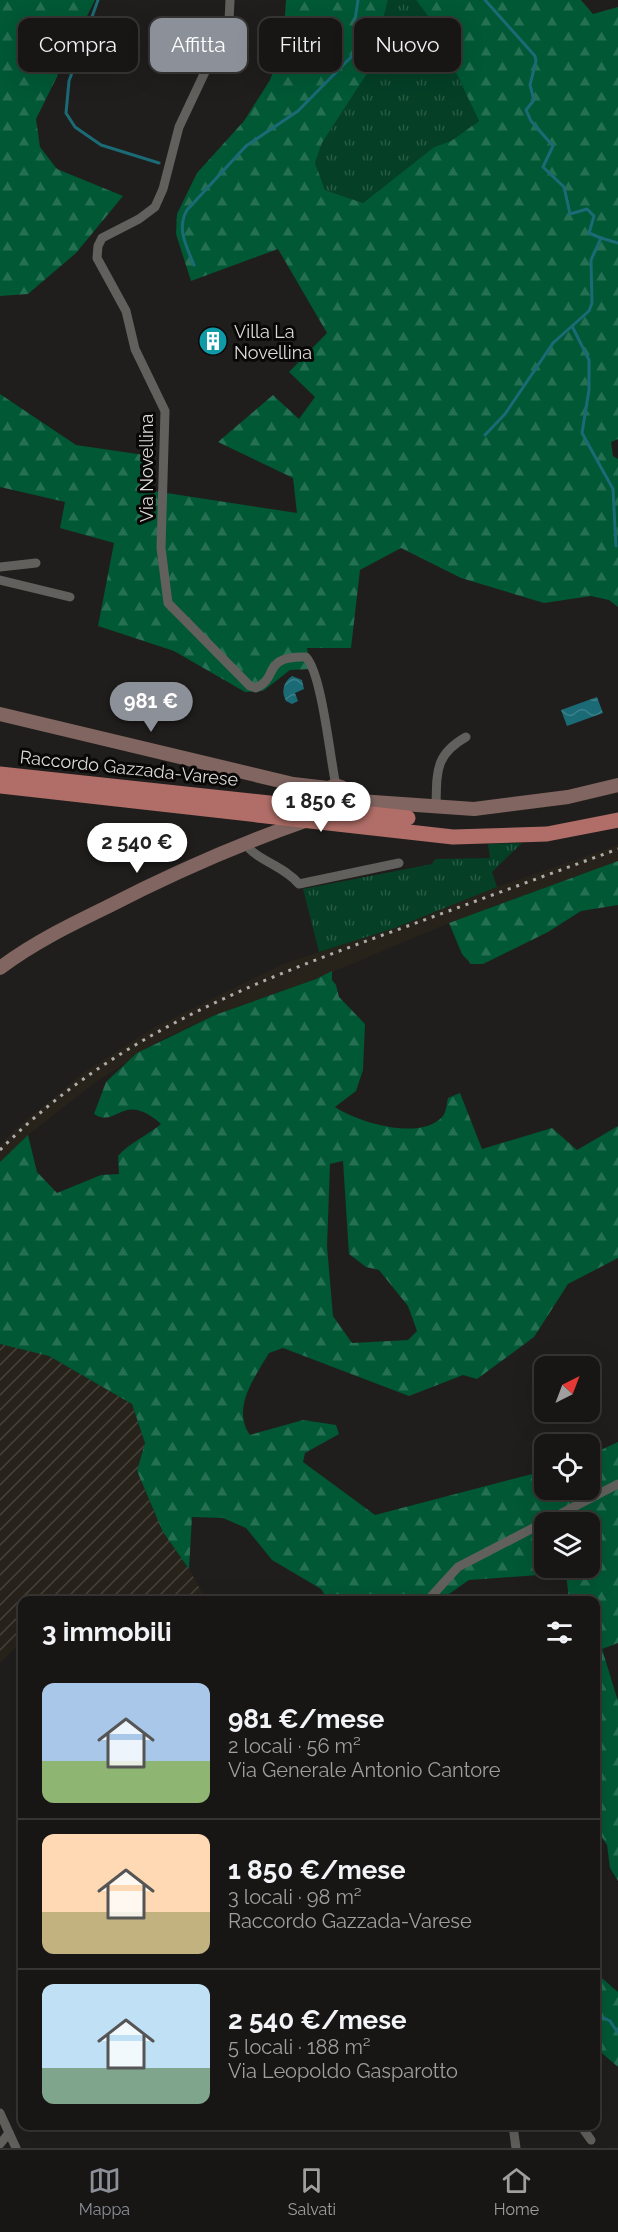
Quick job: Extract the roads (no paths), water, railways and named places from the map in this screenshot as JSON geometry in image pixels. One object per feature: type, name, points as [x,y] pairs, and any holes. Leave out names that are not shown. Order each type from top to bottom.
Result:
[{"type":"highway","name":"Raccordo Gazzada-Varese","points":[[0,774],[218,804],[298,822],[407,826]]},
{"type":"highway","name":"Raccordo Gazzada-Varese","points":[[0,786],[218,804],[254,802],[407,826],[453,837],[514,837],[579,830],[618,820]]},
{"type":"highway","name":"Raccordo Gazzada-Varese","points":[[254,802],[298,822]]},
{"type":"main road","points":[[0,714],[293,784],[337,799],[474,809],[568,798],[618,785]]},
{"type":"main road","points":[[0,968],[56,932],[160,879],[298,822],[337,799]]},
{"type":"street","name":"Via Novellina","points":[[230,0],[229,21],[179,127],[163,189],[155,207],[139,219],[102,238],[98,246],[98,258],[123,303],[135,349],[165,411],[161,548],[168,603],[250,686],[256,688],[261,686],[279,660],[288,656],[306,657],[311,662],[337,799]]},
{"type":"street","points":[[0,567],[36,563]]},
{"type":"street","points":[[0,580],[70,597]]},
{"type":"street","points":[[436,807],[441,757],[450,746],[466,738]]},
{"type":"street","points":[[245,843],[250,852],[279,866],[299,884],[399,863]]},
{"type":"street","points":[[432,1596],[458,1567],[618,1484]]},
{"type":"street","points":[[0,2113],[16,2148]]},
{"type":"street","points":[[514,2130],[516,2148]]},
{"type":"street","points":[[584,2130],[591,2140]]},
{"type":"street","points":[[0,2144],[9,2133]]},
{"type":"water","points":[[292,676],[302,680],[304,689],[295,693],[298,701],[292,704],[286,701],[283,691],[285,684]]},
{"type":"water","points":[[597,697],[603,713],[567,726],[561,710]]},
{"type":"waterway","points":[[98,0],[69,81],[66,113],[75,127],[101,145],[159,163]]},
{"type":"waterway","points":[[194,265],[186,245],[182,224],[187,210],[246,146],[298,111],[355,53],[357,38],[355,20],[358,0]]},
{"type":"waterway","points":[[485,0],[535,56],[536,61],[530,85],[534,100],[526,110],[531,121],[553,146],[543,167],[564,187],[570,214],[587,209],[594,216],[589,233],[601,238],[591,260],[592,303],[589,311],[553,343],[505,414],[485,435]]},
{"type":"waterway","points":[[601,238],[618,243]]},
{"type":"waterway","points":[[572,326],[589,360],[589,390],[582,433],[613,489],[616,546]]},
{"type":"waterway","points":[[600,2016],[610,2021],[618,2033]]},
{"type":"railway","points":[[0,1150],[44,1109],[91,1074],[139,1043],[189,1015],[349,947],[618,849]]},
{"type":"place","name":"Villa La Novellina","points":[[213,341]]}]
